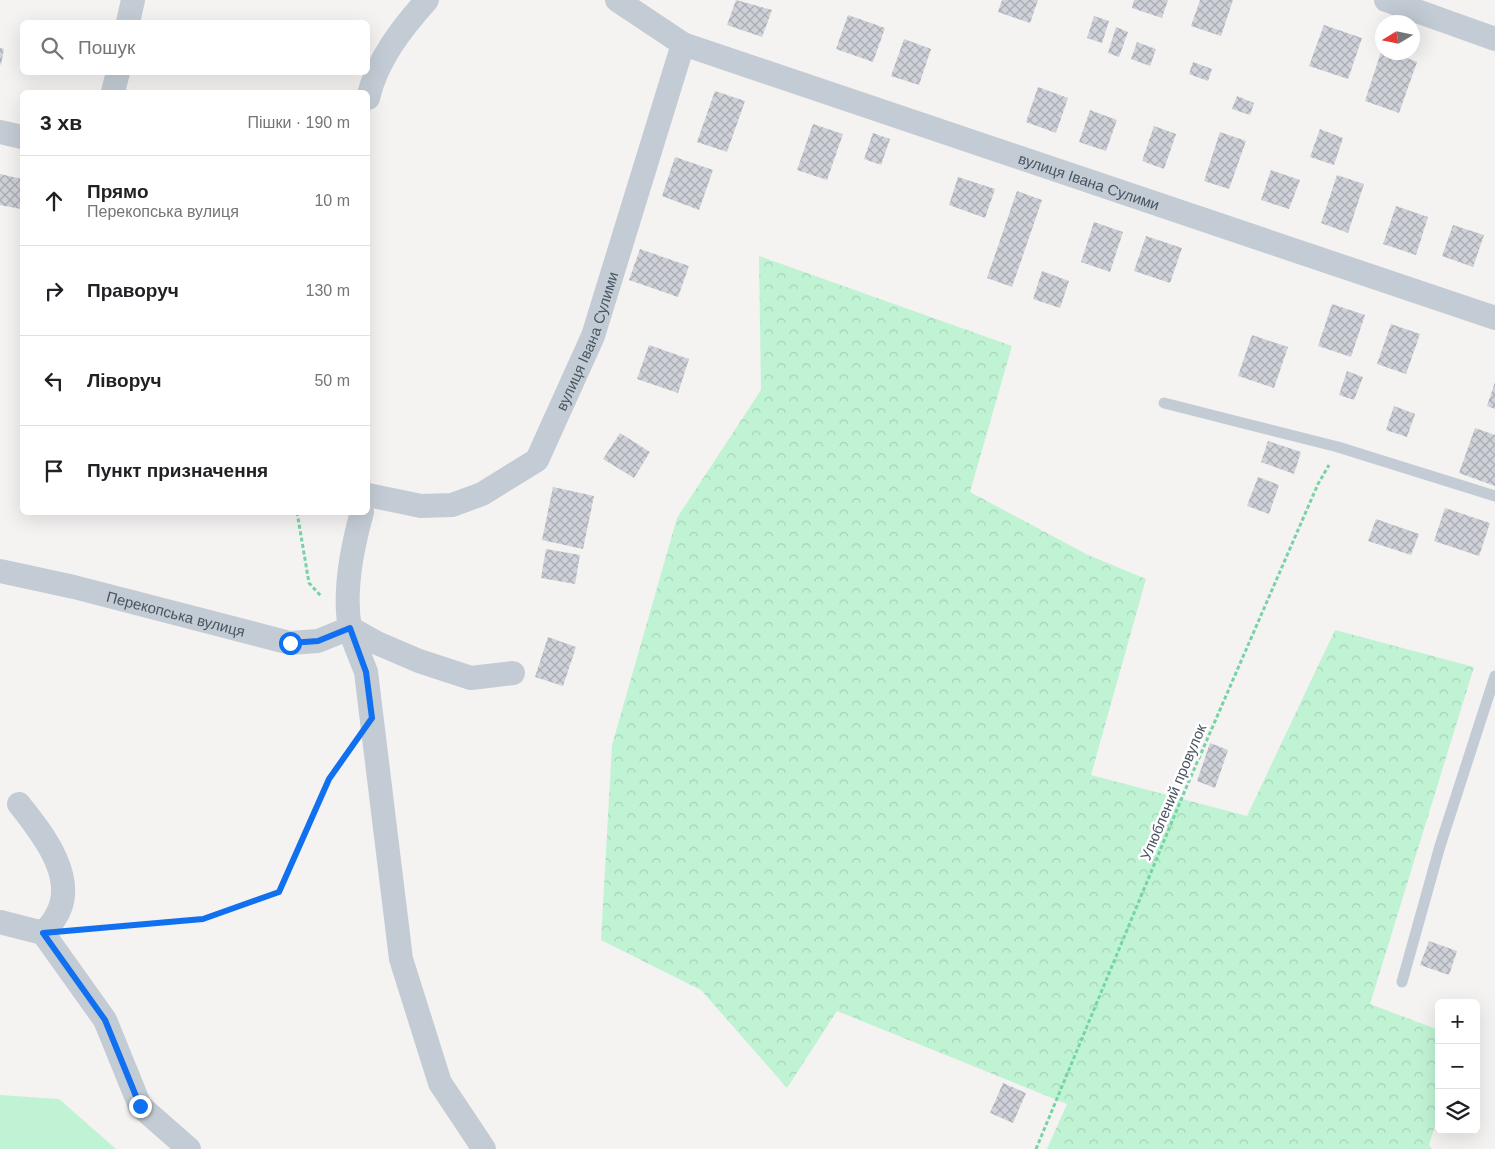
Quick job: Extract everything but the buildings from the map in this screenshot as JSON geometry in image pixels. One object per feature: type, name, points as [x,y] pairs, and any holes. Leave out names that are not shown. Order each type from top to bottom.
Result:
[{"type":"street","points":[[128,20],[133,0]]},
{"type":"street","points":[[370,90],[374,74],[407,22],[427,0]]},
{"type":"street","name":"вулиця Івана Сулими","points":[[617,0],[683,44],[1495,318]]},
{"type":"street","points":[[1386,0],[1495,39]]},
{"type":"street","name":"вулиця Івана Сулими","points":[[370,495],[421,506],[452,505],[482,494],[537,460],[593,336],[683,44]]},
{"type":"street","points":[[114,90],[117,75]]},
{"type":"street","points":[[0,132],[20,137]]},
{"type":"street","points":[[361,515],[354,540],[349,590],[350,628],[366,672],[401,959],[440,1083],[484,1149]]},
{"type":"street","name":"Перекопська вулиця","points":[[0,571],[74,587],[290,643],[318,641],[350,628]]},
{"type":"street","points":[[350,628],[377,643],[419,661],[471,678],[513,673]]},
{"type":"street","points":[[19,804],[41,832],[61,873],[63,899],[56,918],[43,933]]},
{"type":"street","points":[[0,922],[43,933],[105,1020],[140,1106],[189,1149]]},
{"type":"lane","points":[[1164,403],[1338,447],[1495,496]]},
{"type":"lane","points":[[1402,982],[1440,846],[1495,676]]},
{"type":"path","name":"Улюблений провулок","points":[[1036,1149],[1186,788],[1318,484],[1338,447]]},
{"type":"path","points":[[298,515],[309,583],[350,628]]},
{"type":"path","points":[[43,933],[203,919],[279,892],[329,779],[372,718]]},
{"type":"green space","points":[[759,256],[1012,346],[970,492],[1088,555],[1146,579],[1091,775],[1247,816],[1335,630],[1474,667],[1370,1004],[1435,1028],[1435,1126],[1429,1145],[1432,1149],[1047,1149],[1067,1104],[837,1011],[787,1088],[701,990],[601,940],[612,745],[677,518],[761,390]]},
{"type":"green space","points":[[0,1095],[59,1099],[116,1149],[0,1149]]},
{"type":"route","points":[[140,1106],[105,1020],[43,933],[203,919],[279,892],[329,779],[372,718],[366,672],[350,628],[318,641],[290,643]]}]
